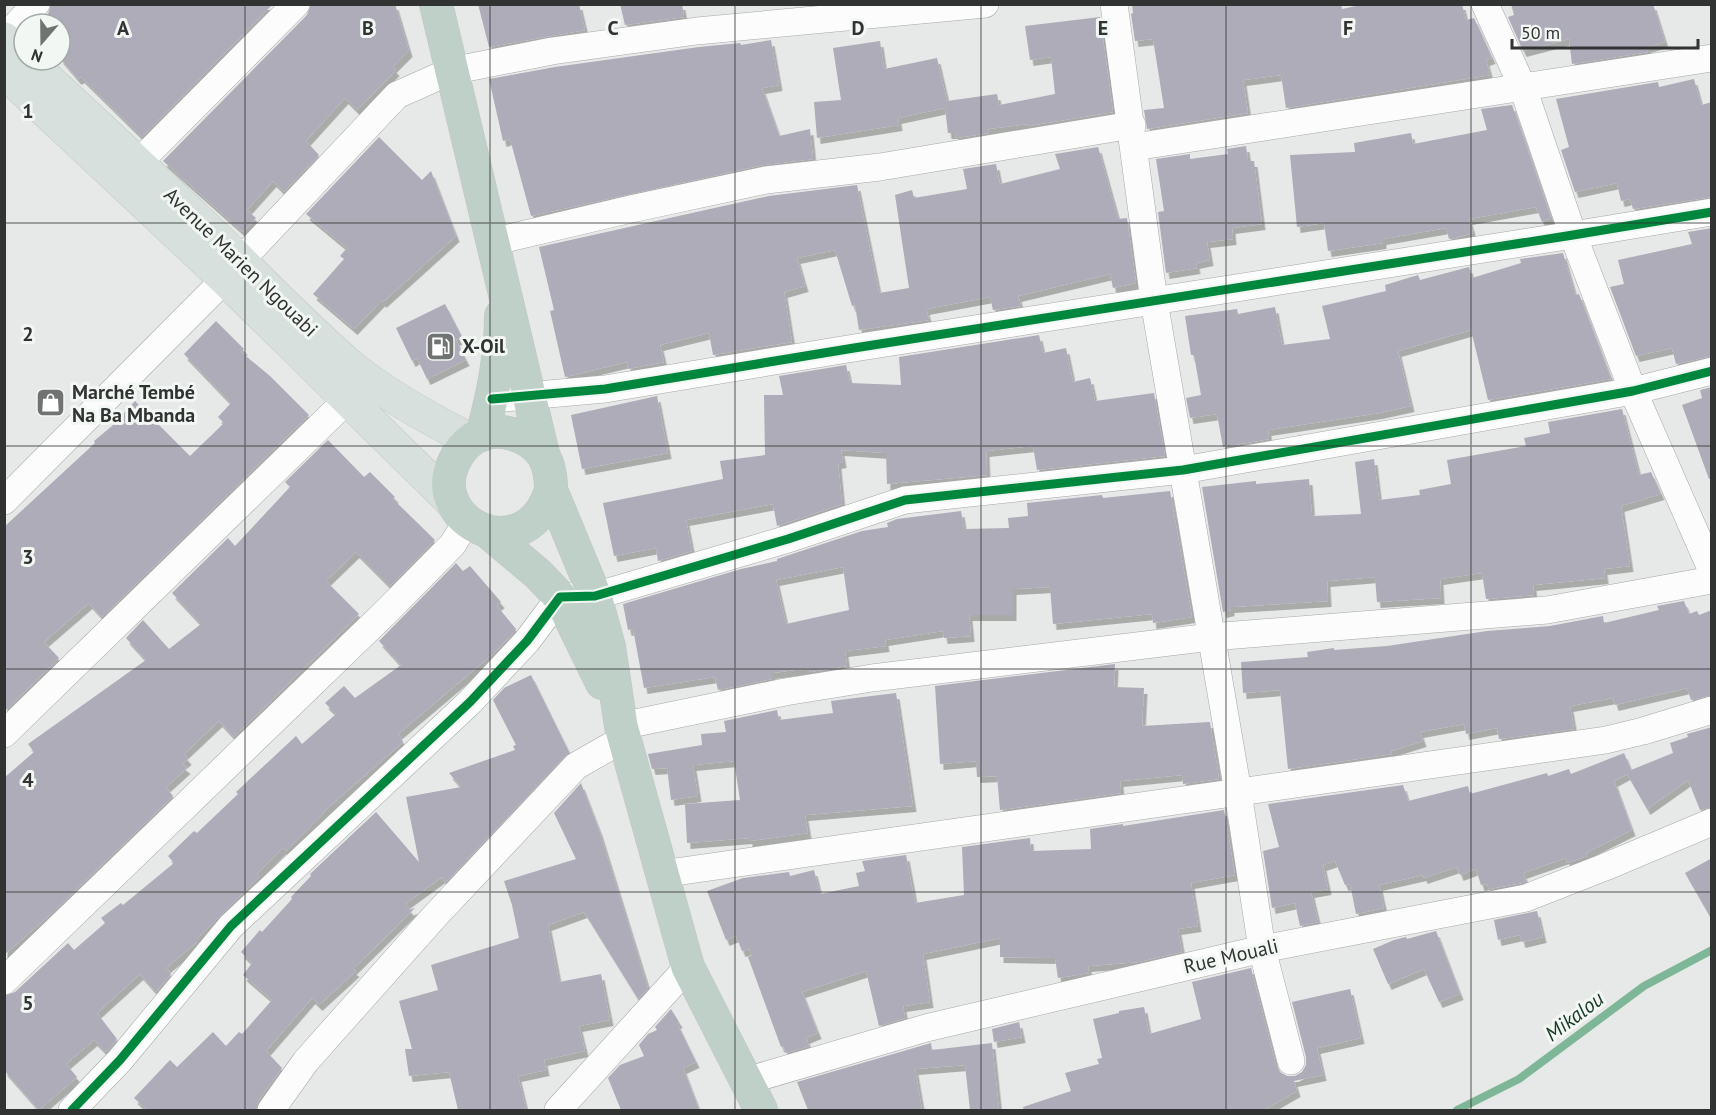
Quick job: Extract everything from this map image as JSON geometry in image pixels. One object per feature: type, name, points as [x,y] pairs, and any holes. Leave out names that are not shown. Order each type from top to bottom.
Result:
[{"type":"highway","points":[[436,4],[501,282],[543,454],[550,471],[551,490],[595,596],[609,646],[623,732],[687,967],[761,1110]]},
{"type":"highway","points":[[501,282],[500,346],[492,399],[477,437],[459,453],[451,469],[449,486],[470,519],[538,574],[560,597],[584,643],[623,732]]},
{"type":"highway","points":[[477,437],[505,432],[526,439],[543,454]]},
{"type":"highway","points":[[470,519],[505,533],[522,529],[536,520],[546,506],[551,490]]},
{"type":"main road","points":[[4,72],[233,270],[347,400],[470,519]]},
{"type":"main road","name":"Avenue Marien Ngouabi","points":[[41,72],[138,163],[233,270],[307,327],[371,382],[405,403],[477,437]]},
{"type":"street","points":[[4,38],[36,4]]},
{"type":"street","points":[[138,163],[296,4]]},
{"type":"street","points":[[4,501],[233,270],[397,95],[451,71],[552,51],[697,31],[985,4]]},
{"type":"street","points":[[1114,4],[1154,301],[1238,792],[1262,949],[1291,1061]]},
{"type":"street","points":[[1485,4],[1523,88],[1573,235],[1633,391],[1712,571]]},
{"type":"street","points":[[492,242],[631,208],[766,180],[1523,88],[1712,58]]},
{"type":"street","points":[[492,399],[605,390],[854,348],[1712,212]]},
{"type":"street","points":[[72,1110],[120,1060],[231,926],[470,702],[527,640],[560,597],[595,596],[788,539],[905,500],[1183,470],[1633,391],[1712,371]]},
{"type":"street","points":[[4,734],[347,400]]},
{"type":"street","points":[[4,981],[388,610],[453,544],[470,519]]},
{"type":"street","points":[[271,1110],[314,1052],[435,916],[576,766],[623,732],[785,692],[840,683],[1212,637],[1547,610],[1712,580]]},
{"type":"street","points":[[661,874],[1606,740],[1712,710]]},
{"type":"street","name":"Rue Mouali","points":[[746,1081],[926,1028],[1262,949],[1526,898],[1712,822]]},
{"type":"street","points":[[558,1110],[687,967]]},
{"type":"building","points":[[51,4],[273,4],[142,137],[81,77],[78,79],[72,72],[72,12],[49,12]]},
{"type":"building","points":[[311,4],[395,4],[409,51],[393,67],[396,70],[357,110],[345,98],[306,141],[319,155],[284,192],[273,181],[247,210],[256,218],[243,232],[163,161],[307,15]]},
{"type":"building","points":[[478,4],[579,4],[585,30],[489,47]]},
{"type":"building","points":[[620,4],[682,4],[684,17],[625,25]]},
{"type":"building","points":[[1132,4],[1341,4],[1342,9],[1365,4],[1462,4],[1466,20],[1474,18],[1492,58],[1486,60],[1490,75],[1286,108],[1281,75],[1243,80],[1248,113],[1147,129],[1144,110],[1164,108],[1153,39],[1135,41],[1131,14],[1133,13]]},
{"type":"building","points":[[1511,4],[1653,4],[1665,42],[1647,47],[1648,52],[1572,64],[1569,39],[1523,51],[1508,17],[1514,15]]},
{"type":"building","points":[[1100,17],[1113,112],[1028,126],[1027,124],[988,129],[989,133],[956,138],[955,133],[948,133],[945,108],[898,118],[899,125],[817,138],[814,102],[841,100],[833,48],[880,41],[884,69],[937,58],[947,101],[997,94],[999,105],[1055,94],[1051,57],[1030,60],[1025,26]]},
{"type":"building","points":[[771,40],[779,85],[762,88],[779,136],[810,129],[813,159],[763,165],[531,216],[510,139],[503,141],[489,79],[555,67],[699,47],[740,43],[741,45]]},
{"type":"building","points":[[1694,79],[1701,105],[1712,102],[1712,197],[1633,209],[1630,199],[1621,201],[1617,183],[1575,192],[1561,150],[1569,147],[1556,99],[1658,82],[1659,87]]},
{"type":"building","points":[[1512,105],[1551,218],[1542,222],[1536,207],[1469,219],[1473,233],[1455,238],[1449,239],[1446,228],[1383,239],[1383,243],[1328,251],[1324,223],[1297,227],[1290,155],[1355,152],[1354,143],[1411,133],[1413,144],[1487,130],[1481,109]]},
{"type":"building","points":[[379,137],[422,180],[431,171],[456,236],[383,302],[382,300],[354,329],[313,294],[344,259],[340,256],[347,248],[306,214]]},
{"type":"building","points":[[1246,146],[1248,161],[1254,161],[1262,224],[1232,228],[1233,239],[1207,242],[1210,260],[1196,263],[1197,268],[1166,273],[1158,212],[1164,211],[1156,159],[1190,154],[1190,159],[1228,154],[1227,149]]},
{"type":"building","points":[[1098,147],[1118,219],[1127,218],[1136,283],[1113,288],[1110,274],[1018,296],[1021,306],[993,310],[990,297],[926,309],[929,320],[859,330],[855,305],[852,306],[835,250],[797,258],[805,286],[784,292],[792,342],[713,355],[709,333],[660,345],[664,362],[628,369],[627,362],[565,377],[550,311],[554,310],[539,247],[769,196],[857,185],[879,293],[909,288],[895,195],[912,190],[914,198],[967,189],[963,169],[996,164],[1000,184],[1060,169],[1055,154]]},
{"type":"building","points":[[1712,228],[1712,356],[1676,364],[1672,348],[1636,356],[1610,287],[1624,284],[1618,260],[1692,244],[1688,232]]},
{"type":"building","points":[[1563,253],[1575,295],[1579,294],[1611,379],[1488,400],[1471,330],[1398,351],[1411,406],[1268,430],[1269,439],[1223,447],[1217,414],[1190,418],[1186,398],[1201,395],[1194,355],[1191,355],[1185,316],[1237,309],[1238,314],[1275,307],[1282,345],[1330,339],[1322,306],[1386,291],[1385,285],[1418,275],[1420,280],[1469,267],[1472,278],[1521,263],[1520,259]]},
{"type":"building","points":[[445,304],[462,337],[456,340],[466,360],[427,379],[417,358],[412,361],[396,328]]},
{"type":"building","points":[[216,321],[244,349],[241,352],[270,376],[309,415],[102,617],[89,603],[44,642],[59,658],[4,712],[4,527],[95,443],[94,441],[112,426],[135,401],[190,456],[224,423],[218,417],[231,403],[184,354]]},
{"type":"building","points":[[1039,335],[1043,353],[1066,348],[1073,382],[1090,378],[1095,401],[1154,393],[1165,456],[1037,470],[1033,446],[986,451],[987,475],[887,484],[886,453],[841,450],[843,462],[838,463],[842,504],[777,526],[773,504],[686,520],[692,551],[658,561],[656,548],[614,556],[603,503],[723,479],[720,461],[765,455],[764,395],[783,395],[779,376],[846,365],[850,383],[901,385],[899,357]]},
{"type":"building","points":[[1712,387],[1712,478],[1709,479],[1682,405],[1702,398],[1700,390]]},
{"type":"building","points":[[657,396],[668,453],[582,469],[571,415]]},
{"type":"building","points":[[1622,409],[1639,475],[1651,472],[1661,494],[1621,506],[1630,566],[1604,569],[1605,578],[1533,585],[1534,595],[1486,599],[1482,573],[1440,579],[1441,598],[1377,602],[1375,577],[1327,581],[1328,601],[1231,607],[1231,610],[1223,612],[1202,487],[1256,481],[1256,484],[1309,479],[1312,516],[1361,514],[1355,462],[1374,459],[1379,500],[1420,495],[1419,490],[1451,484],[1447,460],[1526,446],[1524,438],[1550,433],[1548,422]]},
{"type":"building","points":[[328,440],[364,477],[370,472],[395,497],[393,499],[435,540],[390,586],[356,552],[326,581],[359,614],[234,737],[219,721],[184,754],[188,759],[182,764],[187,768],[166,787],[173,796],[53,912],[4,955],[4,778],[34,752],[28,744],[146,660],[126,638],[143,620],[169,649],[201,624],[172,593],[228,538],[235,546],[290,487],[285,482]]},
{"type":"building","points":[[1170,491],[1192,617],[1153,623],[1152,614],[1053,624],[1050,587],[1013,589],[1013,615],[969,615],[971,636],[944,638],[943,631],[885,640],[886,646],[845,651],[847,666],[810,672],[809,668],[772,673],[772,679],[718,690],[715,677],[644,688],[633,629],[628,630],[623,604],[741,569],[777,561],[777,559],[862,531],[888,527],[887,523],[897,519],[961,511],[964,529],[1009,528],[1008,518],[1028,516],[1027,503],[1102,495],[1103,498]],"holes":[[[843,567],[849,610],[786,624],[776,580]]]},
{"type":"building","points":[[456,563],[463,571],[470,566],[501,602],[497,606],[516,629],[515,631],[494,653],[398,734],[403,742],[322,813],[324,813],[286,851],[283,848],[257,874],[259,877],[197,939],[197,942],[166,968],[171,974],[156,992],[140,974],[97,1013],[117,1039],[106,1052],[94,1040],[66,1064],[77,1077],[39,1110],[4,1070],[4,996],[15,992],[68,943],[74,950],[105,923],[101,918],[121,903],[123,905],[174,863],[168,856],[194,831],[197,833],[238,794],[236,792],[296,736],[302,744],[336,714],[325,703],[344,686],[355,698],[401,665],[379,641]]},
{"type":"building","points":[[1684,601],[1689,614],[1697,611],[1699,615],[1712,610],[1712,695],[1691,700],[1687,688],[1615,705],[1613,698],[1570,706],[1574,729],[1499,739],[1497,728],[1466,734],[1464,724],[1420,732],[1423,741],[1391,751],[1392,754],[1288,769],[1280,690],[1243,693],[1241,662],[1308,657],[1307,652],[1334,648],[1334,650],[1387,646],[1487,631],[1550,626],[1603,616],[1604,623],[1659,610],[1657,606]]},
{"type":"building","points":[[1115,664],[1114,687],[1144,688],[1142,726],[1210,722],[1219,779],[1183,784],[1182,775],[1120,781],[1121,793],[1000,810],[997,776],[977,777],[976,761],[940,764],[935,686]]},
{"type":"building","points":[[531,675],[569,752],[447,881],[445,882],[442,877],[405,904],[410,909],[408,910],[415,908],[353,969],[356,971],[319,1005],[312,998],[266,1051],[282,1068],[258,1101],[256,1110],[147,1110],[134,1098],[170,1060],[177,1067],[213,1032],[226,1046],[239,1032],[242,1034],[272,1000],[243,975],[252,963],[241,952],[292,899],[291,897],[311,876],[310,874],[376,812],[419,862],[406,797],[461,787],[449,773],[515,750],[513,746],[516,745],[493,700],[504,688]]},
{"type":"building","points":[[896,693],[913,806],[805,815],[808,833],[749,841],[749,838],[687,843],[685,804],[740,800],[734,761],[693,765],[698,796],[671,800],[667,768],[652,769],[648,754],[702,745],[701,734],[726,732],[724,721],[777,710],[779,720],[833,713],[831,701]]},
{"type":"building","points":[[1712,727],[1712,807],[1700,810],[1688,780],[1647,809],[1627,774],[1614,781],[1632,830],[1586,853],[1587,856],[1567,863],[1566,858],[1523,873],[1526,881],[1522,883],[1489,889],[1487,884],[1481,885],[1476,869],[1460,875],[1457,867],[1424,878],[1423,875],[1379,885],[1384,908],[1356,914],[1350,884],[1345,885],[1335,861],[1323,865],[1328,889],[1311,892],[1318,922],[1300,926],[1295,903],[1272,908],[1263,851],[1279,847],[1268,804],[1403,785],[1408,801],[1468,786],[1470,794],[1547,773],[1548,776],[1569,769],[1571,774],[1624,753],[1631,770],[1673,753],[1670,743],[1688,737],[1687,734]]},
{"type":"building","points":[[581,783],[599,830],[648,988],[638,999],[584,912],[548,925],[559,982],[601,974],[610,1020],[579,1026],[585,1051],[544,1060],[546,1070],[518,1076],[526,1110],[458,1110],[449,1072],[409,1076],[405,1049],[412,1049],[399,1001],[438,990],[431,965],[519,938],[504,881],[576,859],[554,813]]},
{"type":"building","points":[[1224,810],[1235,875],[1191,883],[1198,926],[1178,929],[1182,952],[1138,962],[1088,966],[1089,973],[1058,978],[1055,958],[1000,957],[1000,938],[923,954],[930,1002],[903,1006],[905,1018],[879,1026],[866,971],[802,992],[818,1033],[806,1038],[809,1046],[786,1053],[783,1046],[781,1047],[748,957],[752,955],[749,949],[742,951],[736,936],[726,940],[707,891],[743,878],[789,872],[790,876],[814,870],[820,894],[859,886],[856,873],[865,871],[862,861],[906,855],[915,903],[964,895],[962,847],[1030,838],[1031,851],[1091,849],[1090,829]]},
{"type":"building","points":[[1712,858],[1712,920],[1685,873]]},
{"type":"building","points":[[1537,911],[1543,937],[1522,942],[1520,935],[1498,940],[1494,920]]},
{"type":"building","points":[[1436,931],[1460,994],[1439,1002],[1424,969],[1388,984],[1373,949],[1394,940]]},
{"type":"building","points":[[1251,968],[1276,1065],[1280,1072],[1287,1076],[1295,1076],[1302,1072],[1306,1065],[1292,1002],[1350,989],[1361,1038],[1317,1048],[1323,1075],[1294,1081],[1297,1091],[1264,1110],[1024,1110],[1023,1107],[1071,1091],[1065,1073],[1099,1064],[1097,1059],[1102,1058],[1093,1019],[1119,1013],[1119,1011],[1144,1007],[1149,1034],[1201,1019],[1192,982]]},
{"type":"building","points":[[671,1009],[696,1062],[683,1068],[699,1110],[621,1110],[608,1078],[620,1065],[644,1056],[639,1045],[648,1034],[657,1030],[655,1027]]},
{"type":"building","points":[[1019,1022],[1022,1037],[994,1042],[992,1029]]},
{"type":"building","points":[[931,1043],[932,1050],[992,1043],[999,1110],[970,1110],[965,1065],[915,1069],[922,1110],[808,1110],[797,1082]]},
{"type":"waterway","name":"Mikalou","points":[[1457,1110],[1519,1079],[1644,986],[1712,950]]},
{"type":"cycle path","points":[[492,399],[605,389],[1712,212]]},
{"type":"cycle path","points":[[72,1110],[120,1060],[231,926],[470,702],[527,641],[560,597],[595,596],[788,539],[905,500],[1183,470],[1633,391],[1712,371]]},
{"type":"place","name":"X-Oil","points":[[441,346]]},
{"type":"place","name":"Marché Tembé Na Ba Mbanda","points":[[51,403]]}]
